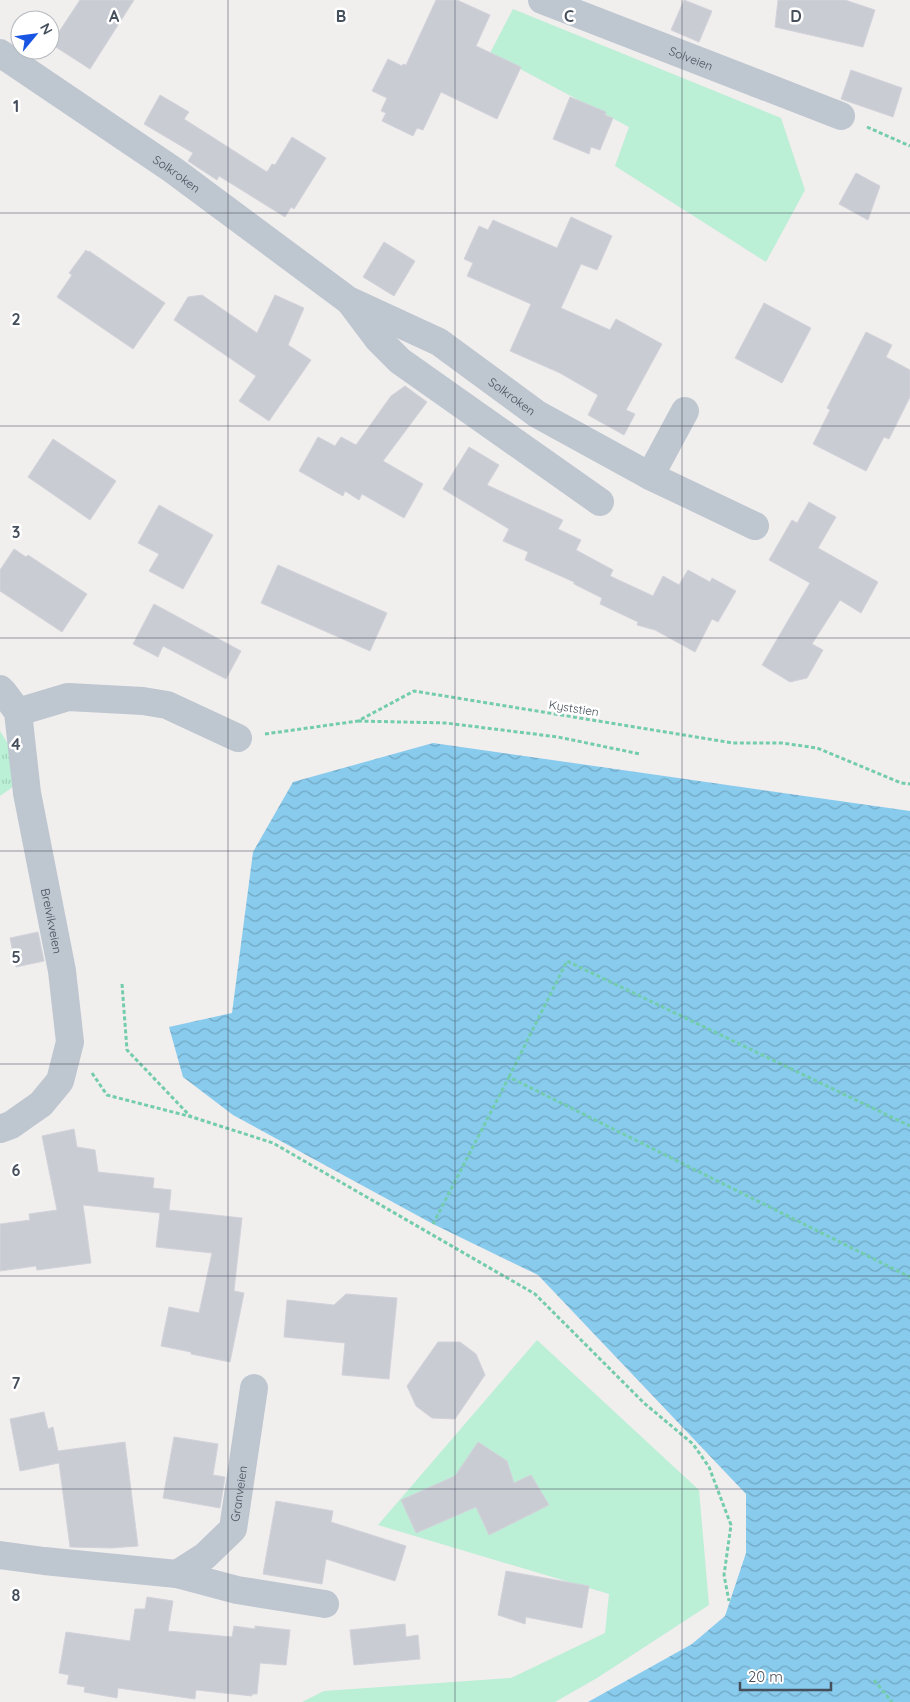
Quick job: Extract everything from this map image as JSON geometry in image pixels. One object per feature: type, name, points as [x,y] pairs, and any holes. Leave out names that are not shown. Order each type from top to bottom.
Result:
[{"type":"street","name":"Solveien","points":[[542,0],[841,116]]},
{"type":"street","name":"Solkroken","points":[[0,53],[173,170],[348,300],[439,342],[537,414],[650,476],[755,526]]},
{"type":"street","name":"Solkroken","points":[[348,300],[378,339],[400,361],[600,502]]},
{"type":"street","points":[[650,476],[685,411]]},
{"type":"street","name":"Breivikveien","points":[[0,689],[18,712],[27,793],[62,971],[70,1042],[60,1081],[41,1104],[11,1125],[0,1129]]},
{"type":"street","points":[[18,712],[68,697],[143,701],[167,705],[238,738]]},
{"type":"street","name":"Granveien","points":[[177,1574],[205,1556],[233,1529],[254,1388]]},
{"type":"street","points":[[0,1555],[177,1574],[237,1590],[325,1604]]},
{"type":"path","points":[[841,116],[910,146]]},
{"type":"path","name":"Kyststien","points":[[238,738],[358,721],[414,691],[733,743],[782,743],[817,748],[902,783],[910,784]]},
{"type":"path","points":[[358,721],[446,723],[558,737],[640,754]]},
{"type":"path","points":[[433,1224],[567,961],[910,1126]]},
{"type":"path","points":[[122,984],[127,1050],[192,1117]]},
{"type":"path","points":[[70,1042],[107,1095],[192,1117],[273,1143],[535,1294],[644,1403],[693,1444],[709,1467],[730,1525],[724,1575],[729,1601]]},
{"type":"path","points":[[509,1077],[910,1276]]},
{"type":"path","points":[[874,1680],[892,1702]]},
{"type":"green space","points":[[513,9],[781,118],[805,190],[766,262],[615,166],[629,127],[490,53]]},
{"type":"green space","points":[[0,731],[15,755],[17,784],[0,796]]},
{"type":"green space","points":[[537,1340],[699,1490],[709,1605],[597,1678],[555,1702],[302,1702],[324,1691],[511,1678],[605,1633],[609,1594],[378,1525]]},
{"type":"water","points":[[433,743],[910,811],[910,1702],[588,1702],[692,1644],[725,1616],[746,1553],[746,1494],[538,1275],[433,1224],[233,1115],[183,1077],[169,1027],[232,1013],[253,852],[293,782]]},
{"type":"building","points":[[80,0],[134,0],[90,69],[60,50],[60,30]]},
{"type":"building","points":[[436,0],[457,0],[490,15],[476,46],[521,67],[497,119],[441,92],[423,130],[417,128],[413,136],[382,121],[386,113],[381,111],[387,98],[372,91],[388,59],[402,66],[403,64],[406,65]]},
{"type":"building","points":[[684,0],[712,11],[699,42],[671,30]]},
{"type":"building","points":[[778,0],[845,0],[875,10],[863,47],[775,27]]},
{"type":"building","points":[[851,70],[902,88],[893,117],[841,99]]},
{"type":"building","points":[[160,95],[189,112],[184,119],[267,172],[272,164],[275,165],[292,137],[326,158],[294,209],[291,207],[285,217],[219,176],[217,180],[188,161],[193,153],[144,124]]},
{"type":"building","points":[[570,97],[606,112],[605,115],[613,118],[600,150],[591,147],[589,154],[553,139]]},
{"type":"building","points":[[856,173],[880,186],[868,220],[839,204]]},
{"type":"building","points":[[571,217],[612,236],[597,270],[581,264],[561,308],[610,330],[616,319],[662,344],[626,410],[635,414],[624,435],[588,415],[598,395],[560,373],[510,351],[531,304],[467,276],[473,263],[464,259],[479,226],[488,230],[493,220],[557,248]]},
{"type":"building","points":[[384,242],[415,261],[394,296],[363,277]]},
{"type":"building","points":[[86,250],[165,303],[133,349],[57,297],[72,275],[69,273]]},
{"type":"building","points":[[202,295],[257,333],[275,295],[304,308],[288,345],[311,360],[269,421],[239,401],[256,376],[174,320],[188,297]]},
{"type":"building","points":[[764,303],[811,328],[782,383],[735,358]]},
{"type":"building","points":[[866,332],[892,345],[886,357],[910,370],[910,397],[889,439],[884,437],[866,471],[813,444],[830,410],[827,408]]},
{"type":"building","points":[[405,386],[427,402],[383,461],[423,484],[404,518],[362,494],[359,500],[345,491],[343,496],[299,471],[318,437],[335,446],[341,437],[356,445],[391,396]]},
{"type":"building","points":[[53,439],[116,481],[90,520],[28,477]]},
{"type":"building","points":[[469,447],[499,465],[487,485],[563,520],[558,529],[581,540],[576,550],[613,570],[610,576],[653,596],[663,576],[679,585],[688,570],[710,582],[712,578],[736,591],[718,622],[712,619],[695,652],[655,630],[637,625],[638,622],[600,604],[602,598],[574,584],[574,582],[525,560],[528,552],[503,541],[509,529],[443,489]]},
{"type":"building","points":[[809,502],[836,517],[818,548],[878,582],[861,613],[840,600],[812,644],[823,650],[807,678],[790,682],[762,665],[810,583],[769,560],[792,520],[797,523]]},
{"type":"building","points":[[159,505],[213,535],[183,589],[149,571],[159,554],[138,543]]},
{"type":"building","points":[[14,549],[26,557],[28,555],[87,594],[62,632],[0,591],[0,570]]},
{"type":"building","points":[[278,565],[387,613],[370,651],[261,603]]},
{"type":"building","points":[[154,604],[241,651],[226,679],[163,646],[158,657],[133,644]]},
{"type":"building","points":[[38,932],[44,961],[16,967],[10,938]]},
{"type":"building","points":[[74,1129],[77,1147],[95,1150],[98,1172],[154,1178],[153,1188],[171,1190],[169,1210],[242,1218],[234,1291],[244,1293],[230,1362],[161,1346],[169,1307],[199,1313],[212,1253],[156,1247],[160,1213],[83,1205],[91,1263],[37,1270],[36,1266],[0,1271],[0,1224],[30,1220],[29,1214],[57,1210],[42,1136]]},
{"type":"building","points":[[346,1294],[397,1298],[389,1379],[342,1375],[345,1343],[284,1337],[287,1300],[334,1305]]},
{"type":"building","points":[[438,1342],[460,1342],[476,1354],[485,1375],[455,1419],[432,1418],[416,1406],[407,1386]]},
{"type":"building","points":[[44,1412],[48,1429],[53,1427],[58,1451],[125,1442],[138,1546],[111,1548],[70,1547],[59,1463],[20,1471],[10,1419]]},
{"type":"building","points":[[174,1437],[218,1444],[213,1475],[225,1477],[220,1508],[163,1498]]},
{"type":"building","points":[[478,1442],[507,1461],[514,1483],[531,1475],[549,1505],[489,1535],[476,1507],[416,1533],[401,1500],[455,1476]]},
{"type":"building","points":[[276,1501],[333,1511],[331,1522],[406,1546],[395,1581],[326,1559],[322,1584],[263,1574]]},
{"type":"building","points":[[506,1571],[589,1586],[582,1628],[526,1617],[525,1624],[498,1615]]},
{"type":"building","points":[[147,1597],[173,1601],[168,1631],[232,1637],[234,1626],[290,1630],[286,1665],[260,1663],[257,1694],[252,1694],[252,1696],[196,1690],[195,1699],[118,1688],[117,1698],[84,1692],[85,1687],[67,1684],[69,1675],[59,1673],[66,1632],[130,1641],[135,1609],[145,1609]]},
{"type":"building","points":[[405,1624],[406,1637],[418,1635],[420,1659],[354,1665],[350,1630]]}]
